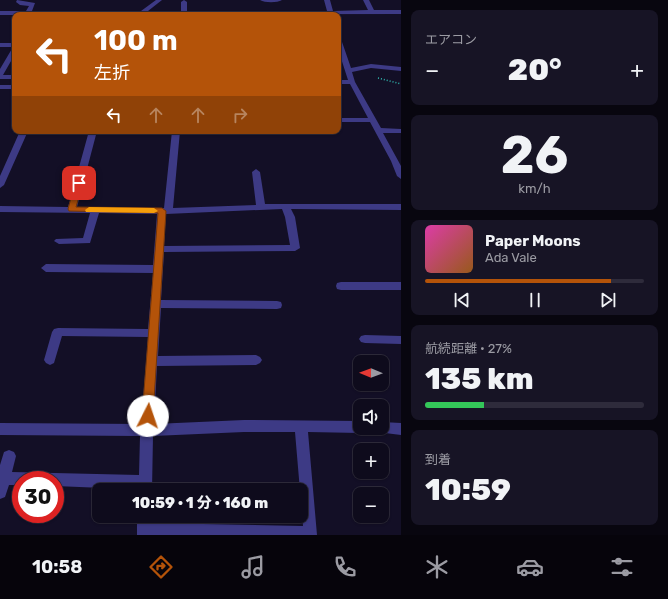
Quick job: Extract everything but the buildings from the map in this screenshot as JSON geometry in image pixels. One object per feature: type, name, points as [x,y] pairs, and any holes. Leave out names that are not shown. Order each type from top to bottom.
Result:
[{"type":"street","points":[[20,0],[19,2],[23,2],[22,4],[33,4],[29,12]]},
{"type":"street","points":[[144,12],[159,0]]},
{"type":"street","points":[[263,0],[279,0]]},
{"type":"street","points":[[326,0],[330,12]]},
{"type":"street","points":[[366,0],[372,12]]},
{"type":"street","points":[[182,12],[184,2]]},
{"type":"street","points":[[44,12],[86,12]]},
{"type":"street","points":[[341,14],[401,12]]},
{"type":"street","points":[[0,13],[12,13]]},
{"type":"street","points":[[0,45],[12,46]]},
{"type":"street","points":[[12,52],[0,76],[12,77]]},
{"type":"street","points":[[341,58],[352,82],[378,130],[398,163],[401,176]]},
{"type":"street","points":[[6,64],[12,65]]},
{"type":"street","points":[[348,71],[371,66],[401,69]]},
{"type":"street","points":[[341,82],[352,82]]},
{"type":"street","points":[[0,87],[12,87]]},
{"type":"street","points":[[341,120],[373,120]]},
{"type":"street","points":[[378,130],[401,131]]},
{"type":"street","points":[[0,185],[23,134]]},
{"type":"street","points":[[72,209],[92,134]]},
{"type":"street","points":[[145,483],[147,430],[159,249],[176,134]]},
{"type":"street","points":[[256,172],[261,208]]},
{"type":"street","points":[[1,210],[165,210],[286,207],[401,207]]},
{"type":"street","points":[[159,249],[295,248],[290,217],[286,207]]},
{"type":"street","points":[[59,241],[87,241],[95,210]]},
{"type":"street","points":[[46,268],[158,269]]},
{"type":"street","points":[[341,286],[401,286]]},
{"type":"street","points":[[155,304],[277,305]]},
{"type":"street","points":[[50,360],[58,332],[154,333]]},
{"type":"street","points":[[365,339],[401,340]]},
{"type":"street","points":[[152,360],[256,360]]},
{"type":"street","points":[[144,527],[312,533],[301,426]]},
{"type":"street","points":[[0,430],[147,430],[202,427],[301,426],[353,427]]},
{"type":"street","points":[[389,428],[401,428]]},
{"type":"street","points":[[0,492],[9,456]]},
{"type":"street","points":[[4,478],[92,483]]},
{"type":"slow traffic","points":[[89,210],[154,211]]},
{"type":"route","points":[[79,183],[72,209],[162,211],[148,416]]}]
